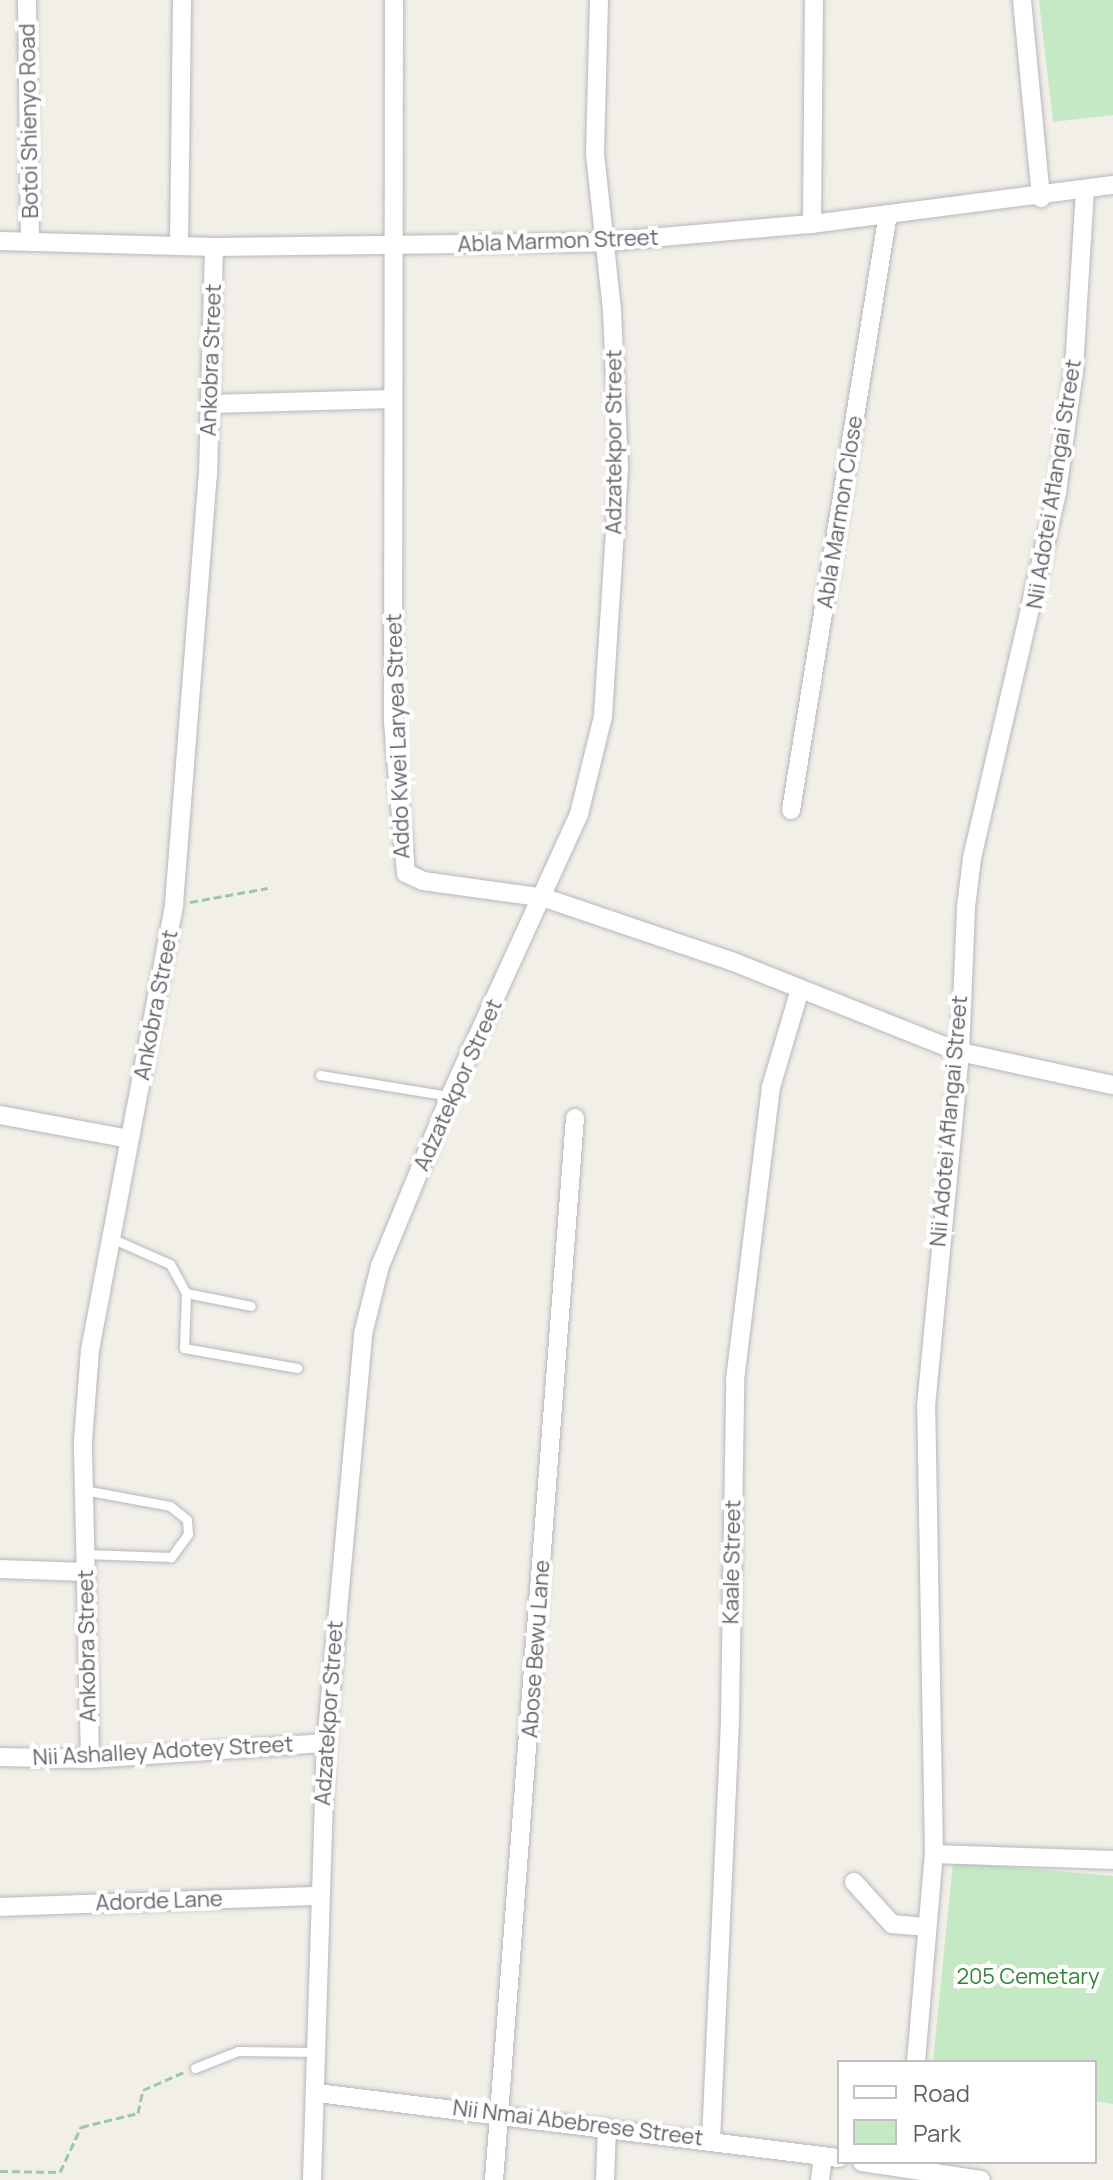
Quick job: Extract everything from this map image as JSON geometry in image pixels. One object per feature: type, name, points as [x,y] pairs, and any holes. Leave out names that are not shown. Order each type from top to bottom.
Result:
[{"type":"street","name":"Botoi Shienyo Road","points":[[27,0],[30,242]]},
{"type":"street","points":[[179,246],[182,0]]},
{"type":"street","name":"Addo Kwei Laryea Street","points":[[394,0],[393,722],[402,866],[423,881],[545,898],[800,989],[960,1052],[1113,1085]]},
{"type":"street","name":"Adzatekpor Street","points":[[312,2180],[326,1743],[363,1334],[380,1266],[450,1096],[545,898],[579,814],[603,716],[619,466],[605,242],[595,153],[599,0]]},
{"type":"street","points":[[812,224],[814,0]]},
{"type":"street","points":[[1022,0],[1041,198]]},
{"type":"street","name":"Abla Marmon Street","points":[[0,241],[214,247],[605,242],[812,224],[1041,198],[1113,185]]},
{"type":"street","name":"Nii Adotei Aflangai Street","points":[[916,2060],[925,1927],[934,1854],[926,1406],[960,1052],[972,858],[1057,492],[1074,369],[1085,191]]},
{"type":"street","name":"Abla Marmon Close","points":[[791,810],[888,214]]},
{"type":"street","name":"Ankobra Street","points":[[90,1759],[84,1490],[90,1350],[174,904],[210,404],[214,247]]},
{"type":"street","points":[[210,404],[393,399]]},
{"type":"street","name":"Kaale Street","points":[[711,2140],[730,1716],[735,1380],[771,1087],[800,989]]},
{"type":"street","points":[[0,1115],[129,1139]]},
{"type":"street","name":"Abose Bewu Lane","points":[[494,2180],[575,1118]]},
{"type":"street","points":[[0,1569],[85,1563]]},
{"type":"street","name":"Nii Ashalley Adotey Street","points":[[0,1757],[90,1759],[326,1743]]},
{"type":"street","points":[[934,1854],[1113,1860]]},
{"type":"street","points":[[854,1882],[892,1924],[925,1927]]},
{"type":"street","name":"Adorde Lane","points":[[0,1907],[319,1896]]},
{"type":"street","name":"Nii Nmai Abebrese Street","points":[[317,2093],[501,2113],[831,2157]]},
{"type":"street","points":[[605,2180],[607,2128]]},
{"type":"street","points":[[820,2180],[831,2157]]},
{"type":"street","points":[[886,2164],[981,2180]]},
{"type":"lane","points":[[320,1075],[450,1096]]},
{"type":"lane","points":[[111,1238],[170,1264],[186,1293],[184,1348],[297,1368]]},
{"type":"lane","points":[[186,1293],[251,1306]]},
{"type":"lane","points":[[84,1490],[170,1506],[187,1520],[188,1534],[171,1557],[85,1563]]},
{"type":"lane","points":[[195,2068],[238,2051],[315,2052]]},
{"type":"path","points":[[174,904],[268,888]]},
{"type":"path","points":[[0,2171],[60,2172],[81,2127],[138,2113],[143,2090],[195,2068]]},
{"type":"green space","points":[[1039,0],[1113,0],[1113,115],[1053,122]]},
{"type":"green space","name":"205 Cemetary","points":[[953,1862],[1113,1876],[1113,2104],[1097,2101],[1097,2060],[933,2060]]}]
